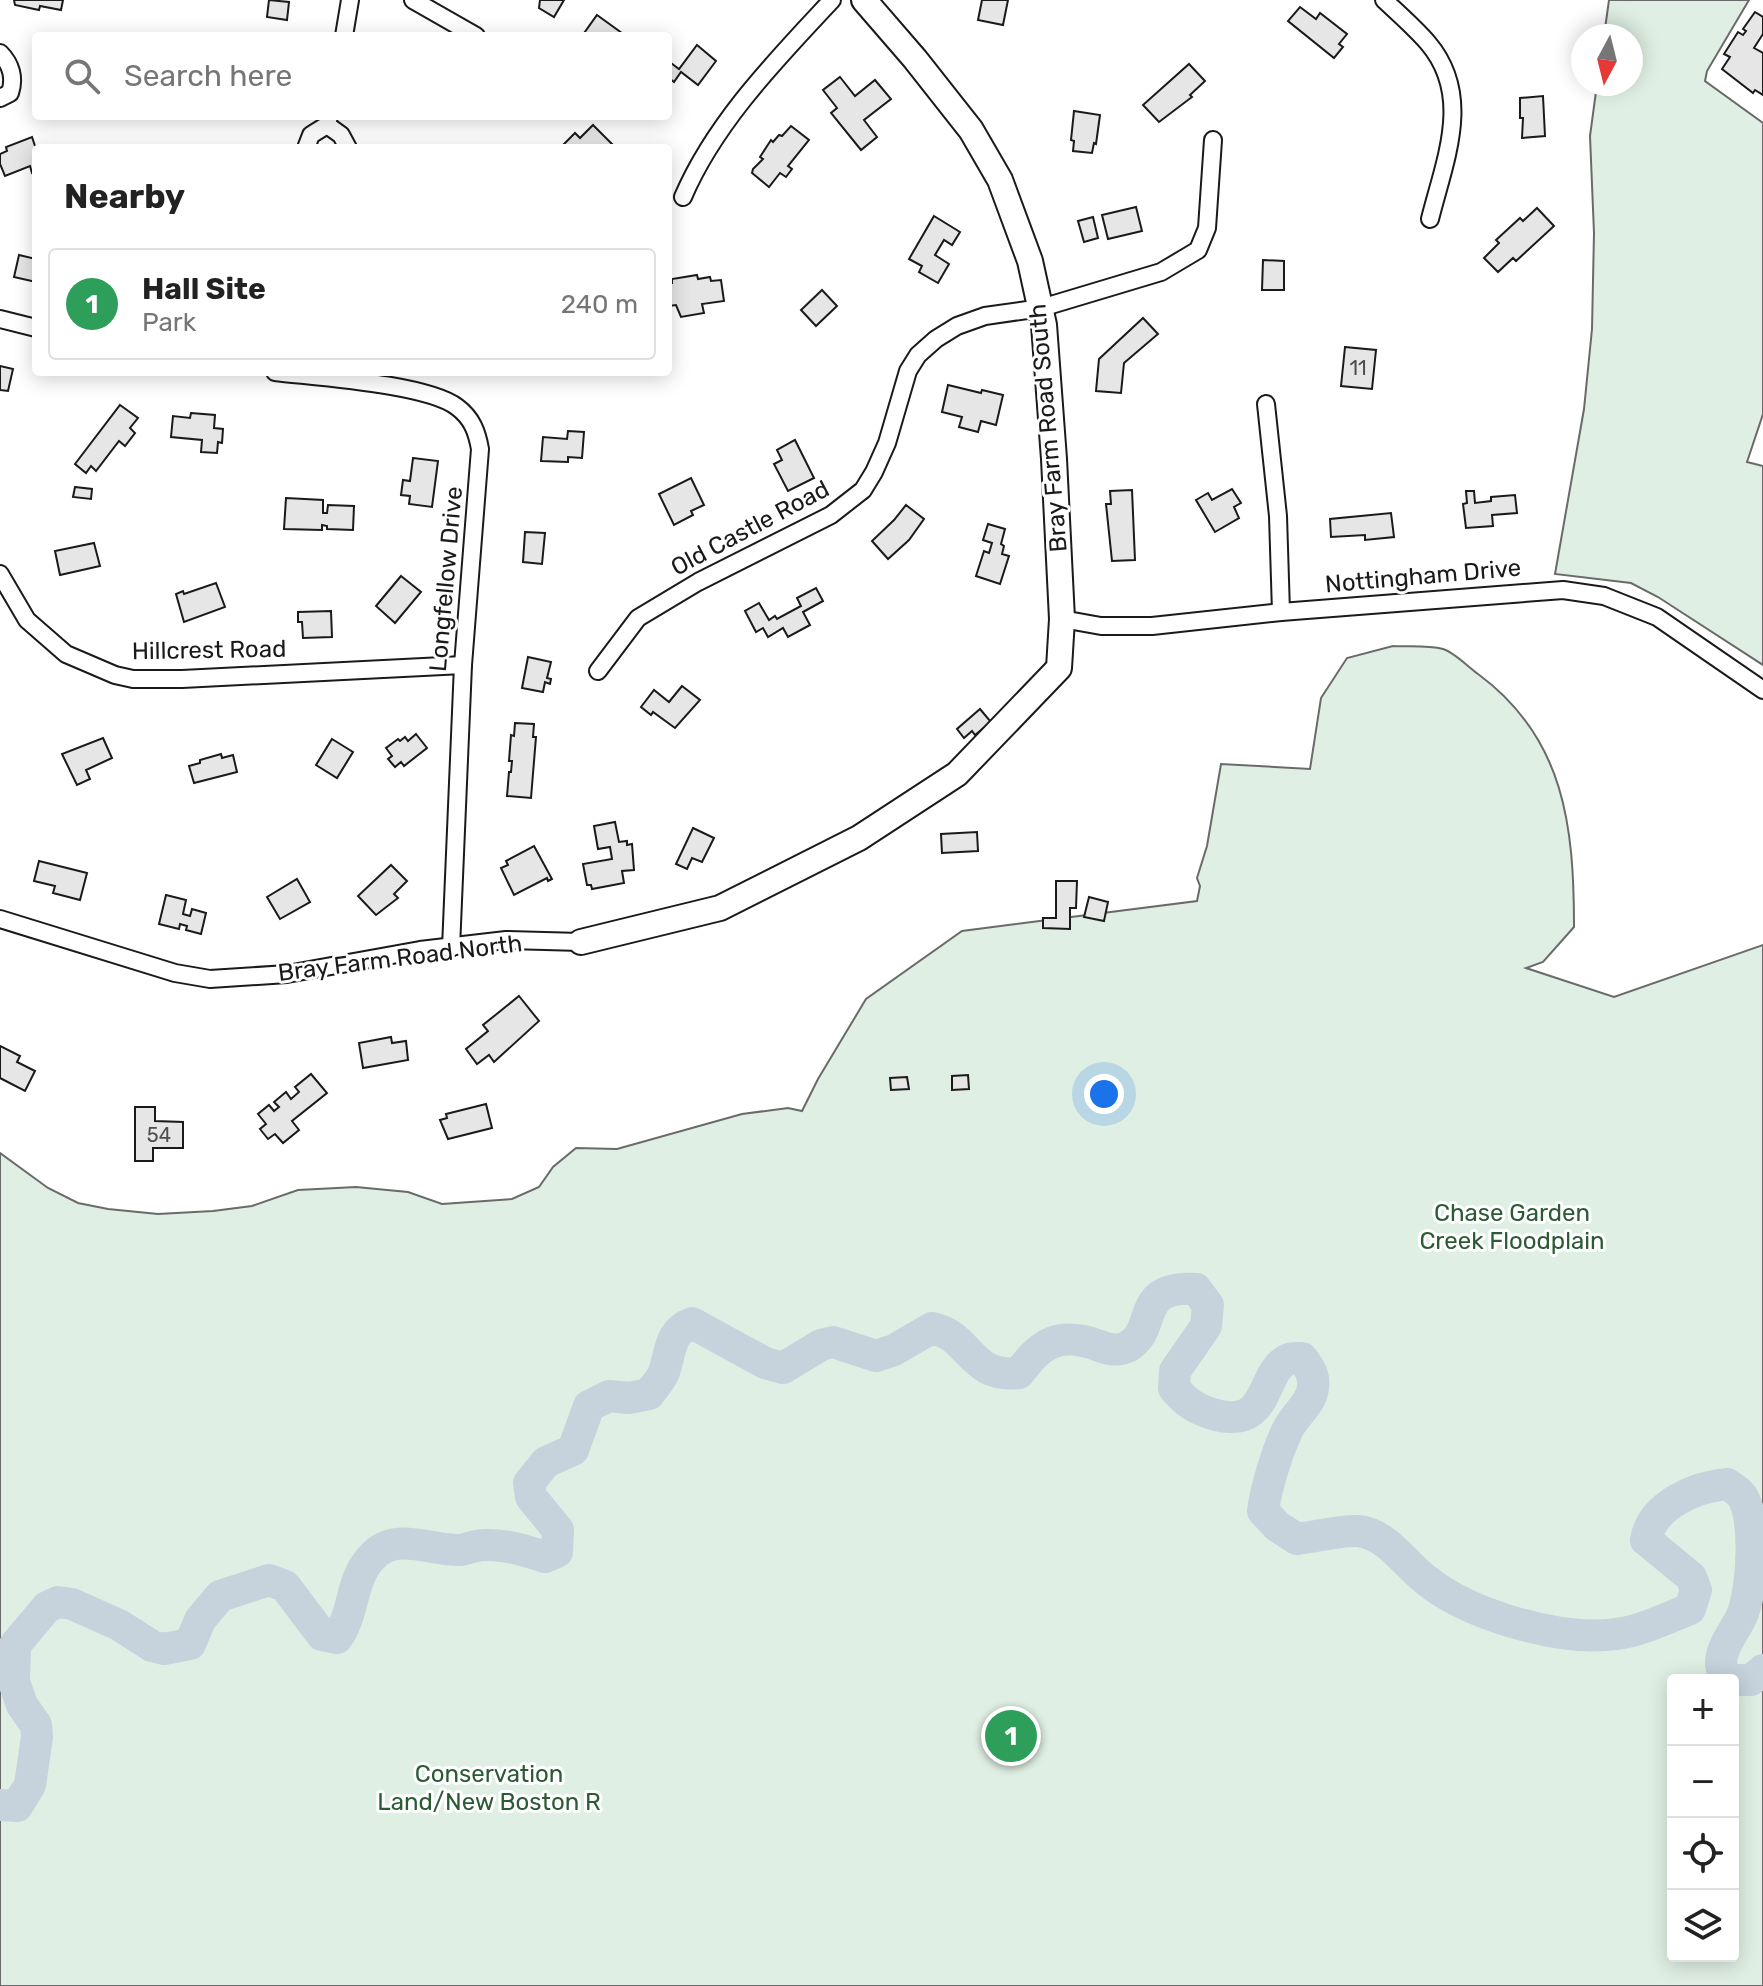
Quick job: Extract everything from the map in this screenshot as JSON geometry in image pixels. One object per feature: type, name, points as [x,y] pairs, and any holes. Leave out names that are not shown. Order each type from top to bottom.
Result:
[{"type":"street","points":[[345,32],[350,0]]},
{"type":"street","points":[[413,0],[469,32]]},
{"type":"street","points":[[683,197],[695,170],[755,85],[832,0]]},
{"type":"street","name":"Bray Farm Road South","points":[[864,0],[971,130],[992,168],[1030,261],[1041,308],[1054,459],[1062,619],[1059,668]]},
{"type":"street","points":[[1384,0],[1429,45],[1445,70],[1451,91],[1455,116],[1430,219]]},
{"type":"street","points":[[0,53],[10,67],[13,86],[10,93],[0,98]]},
{"type":"street","points":[[308,144],[311,135],[328,121],[346,144]]},
{"type":"street","name":"Old Castle Road","points":[[598,671],[638,618],[698,582],[831,515],[863,490],[887,443],[908,371],[918,355],[936,339],[957,326],[985,316],[1041,308],[1161,272],[1198,250],[1207,228],[1213,140]]},
{"type":"street","points":[[0,319],[32,327]]},
{"type":"street","name":"Longfellow Drive","points":[[302,376],[431,395],[456,406],[474,425],[480,449],[463,665],[451,948]]},
{"type":"street","points":[[1266,404],[1278,516],[1281,612]]},
{"type":"street","name":"Hillcrest Road","points":[[0,574],[27,620],[66,654],[115,675],[133,679],[463,665]]},
{"type":"street","name":"Nottingham Drive","points":[[1062,619],[1101,626],[1152,626],[1281,612],[1563,590],[1604,596],[1657,617],[1763,690]]},
{"type":"street","name":"Bray Farm Road North","points":[[0,919],[175,973],[210,979],[287,974],[420,950],[506,940],[581,942],[720,908],[859,838],[957,774],[1059,668]]},
{"type":"green space","points":[[1609,0],[1749,0],[1707,71],[1705,81],[1763,123],[1763,414],[1747,462],[1763,466],[1763,665],[1631,583],[1555,574],[1584,409],[1592,329],[1594,233],[1590,136],[1595,96],[1643,96],[1643,24],[1606,24]]},
{"type":"green space","points":[[1393,646],[1443,649],[1456,656],[1507,699],[1530,726],[1547,756],[1567,820],[1574,927],[1543,962],[1526,968],[1614,997],[1763,945],[1763,1986],[0,1986],[0,1153],[48,1188],[78,1203],[108,1209],[158,1214],[213,1211],[252,1206],[298,1190],[356,1187],[408,1192],[442,1204],[512,1199],[539,1187],[553,1167],[576,1148],[617,1149],[742,1114],[788,1108],[802,1111],[866,999],[962,931],[1197,901],[1200,886],[1197,878],[1207,846],[1221,764],[1310,769],[1321,698],[1347,658]]},
{"type":"building","points":[[14,0],[63,0],[61,10],[40,6],[39,10],[15,5]]},
{"type":"building","points":[[269,0],[289,2],[287,20],[267,17]]},
{"type":"building","points":[[540,0],[564,0],[554,17],[539,8]]},
{"type":"building","points":[[982,0],[1008,0],[1003,25],[978,20]]},
{"type":"building","points":[[1300,7],[1316,19],[1320,13],[1347,34],[1339,44],[1343,47],[1334,58],[1288,21]]},
{"type":"building","points":[[1755,12],[1763,17],[1763,34],[1754,48],[1763,53],[1763,95],[1755,90],[1753,93],[1722,69],[1730,57],[1724,54],[1738,32],[1743,35],[1746,31],[1743,29]]},
{"type":"building","points":[[597,15],[620,32],[585,32]]},
{"type":"building","points":[[697,45],[716,61],[698,85],[681,72],[674,82],[672,80],[672,64],[679,69]]},
{"type":"building","points":[[1189,64],[1205,81],[1190,95],[1192,97],[1159,122],[1143,105]]},
{"type":"building","points":[[840,77],[855,96],[875,80],[891,99],[864,120],[877,137],[861,150],[831,113],[837,108],[823,90]]},
{"type":"building","points":[[1543,96],[1545,136],[1522,138],[1520,98]]},
{"type":"building","points":[[1074,111],[1100,115],[1092,153],[1073,151]]},
{"type":"building","points":[[593,125],[612,144],[564,144],[575,133],[580,138]]},
{"type":"building","points":[[791,126],[809,140],[788,166],[792,169],[786,177],[780,173],[769,187],[752,173],[753,169],[763,159],[760,157],[771,140],[773,142],[779,135],[782,136]]},
{"type":"building","points":[[32,137],[32,173],[30,166],[5,176],[0,154],[7,151],[6,147]]},
{"type":"building","points":[[1136,207],[1142,231],[1108,239],[1102,215]]},
{"type":"building","points":[[1537,208],[1554,226],[1516,261],[1513,258],[1498,272],[1484,258],[1499,243],[1496,240],[1520,218],[1523,221]]},
{"type":"building","points":[[934,216],[960,232],[952,245],[944,240],[935,255],[949,264],[938,283],[919,272],[922,266],[909,259]]},
{"type":"building","points":[[1093,217],[1098,238],[1084,242],[1078,221]]},
{"type":"building","points":[[19,255],[32,258],[32,281],[14,277]]},
{"type":"building","points":[[1263,260],[1284,261],[1284,290],[1262,290]]},
{"type":"building","points":[[697,275],[698,279],[710,277],[711,281],[721,280],[724,301],[702,304],[704,313],[681,317],[676,305],[672,306],[672,279]]},
{"type":"building","points":[[822,290],[837,306],[816,326],[801,310]]},
{"type":"building","points":[[1143,318],[1158,334],[1124,363],[1121,393],[1096,391],[1099,359]]},
{"type":"building","points":[[1345,347],[1376,350],[1372,389],[1341,386]]},
{"type":"building","points":[[0,366],[13,369],[8,391],[0,390]]},
{"type":"building","points":[[948,385],[1003,395],[996,425],[981,421],[978,432],[959,427],[962,417],[942,412]]},
{"type":"building","points":[[120,405],[138,418],[130,428],[135,433],[125,446],[119,441],[96,471],[91,466],[86,473],[75,464]]},
{"type":"building","points":[[191,413],[215,415],[214,428],[223,429],[222,443],[218,442],[217,453],[201,452],[202,440],[171,437],[173,416],[190,418]]},
{"type":"building","points":[[568,431],[584,432],[582,458],[568,457],[568,462],[541,461],[543,437],[567,439]]},
{"type":"building","points":[[795,440],[814,478],[788,491],[774,464],[782,460],[777,450]]},
{"type":"building","points":[[413,458],[438,461],[432,507],[409,504],[410,496],[401,495],[403,480],[410,481]]},
{"type":"building","points":[[691,478],[704,505],[674,525],[659,494]]},
{"type":"building","points":[[75,487],[92,489],[91,499],[73,497]]},
{"type":"building","points":[[1232,489],[1241,503],[1234,507],[1239,518],[1215,532],[1196,500],[1208,493],[1212,500]]},
{"type":"building","points":[[1132,490],[1135,560],[1112,561],[1106,504],[1111,504],[1110,491]]},
{"type":"building","points":[[1466,491],[1474,491],[1475,503],[1491,501],[1491,497],[1515,495],[1517,513],[1492,515],[1493,526],[1466,528],[1463,504],[1467,503]]},
{"type":"building","points":[[286,498],[323,500],[323,513],[327,513],[328,505],[354,506],[353,530],[327,529],[322,525],[322,530],[284,529]]},
{"type":"building","points":[[906,505],[924,519],[909,540],[888,559],[872,541]]},
{"type":"building","points":[[1391,513],[1394,537],[1365,540],[1365,535],[1331,537],[1330,519]]},
{"type":"building","points":[[988,524],[1005,529],[1002,554],[1009,556],[1000,584],[976,576],[984,551],[989,553],[992,543],[983,540]]},
{"type":"building","points":[[525,532],[545,533],[542,564],[523,562]]},
{"type":"building","points":[[94,543],[100,566],[60,575],[55,551]]},
{"type":"building","points":[[401,576],[421,592],[395,623],[376,606]]},
{"type":"building","points":[[216,583],[225,607],[184,622],[176,594]]},
{"type":"building","points":[[816,588],[823,601],[803,612],[810,625],[788,637],[783,628],[768,637],[763,628],[756,632],[745,611],[759,603],[769,620],[775,616],[777,619],[801,606],[797,598]]},
{"type":"building","points":[[331,611],[332,637],[303,638],[298,612]]},
{"type":"building","points":[[528,657],[551,662],[547,678],[551,679],[550,684],[545,682],[543,692],[522,688]]},
{"type":"building","points":[[682,686],[700,700],[675,728],[641,707],[654,690],[669,702]]},
{"type":"building","points":[[980,709],[991,722],[975,735],[972,731],[964,738],[957,729]]},
{"type":"building","points":[[515,723],[534,724],[533,737],[536,737],[531,798],[507,796],[512,761],[509,761],[511,735],[514,736]]},
{"type":"building","points":[[416,734],[427,748],[404,766],[401,762],[395,767],[388,759],[392,756],[386,748],[398,739],[400,741],[405,737],[408,741]]},
{"type":"building","points":[[103,738],[112,758],[86,770],[90,779],[77,785],[62,754]]},
{"type":"building","points":[[332,739],[353,752],[337,778],[316,765]]},
{"type":"building","points":[[221,754],[222,758],[233,755],[237,772],[194,783],[189,766]]},
{"type":"building","points":[[615,822],[619,842],[632,844],[634,870],[622,871],[624,883],[592,889],[591,885],[587,885],[583,864],[612,859],[610,847],[598,849],[594,826]]},
{"type":"building","points":[[693,828],[714,838],[702,862],[692,858],[687,869],[676,864]]},
{"type":"building","points":[[977,832],[978,851],[942,853],[941,834]]},
{"type":"building","points":[[534,846],[552,879],[548,881],[547,878],[514,895],[501,868],[508,865],[506,861]]},
{"type":"building","points":[[39,861],[87,873],[80,900],[53,893],[55,886],[34,881]]},
{"type":"building","points":[[391,865],[407,881],[394,894],[398,898],[376,915],[358,896]]},
{"type":"building","points":[[297,879],[310,902],[280,919],[267,897]]},
{"type":"building","points":[[1056,881],[1077,881],[1076,908],[1070,908],[1070,929],[1043,928],[1043,918],[1056,918]]},
{"type":"building","points":[[166,895],[186,900],[183,914],[190,916],[192,909],[206,913],[201,934],[186,930],[187,926],[180,924],[179,929],[159,924]]},
{"type":"building","points":[[1089,897],[1108,902],[1104,921],[1084,917]]},
{"type":"building","points":[[519,996],[539,1021],[494,1062],[489,1055],[477,1064],[466,1049],[488,1031],[483,1025]]},
{"type":"building","points":[[391,1037],[392,1043],[406,1041],[408,1060],[363,1068],[359,1043]]},
{"type":"building","points":[[0,1046],[20,1056],[17,1062],[35,1071],[25,1091],[0,1078]]},
{"type":"building","points":[[311,1074],[327,1093],[292,1121],[299,1130],[283,1143],[275,1134],[268,1139],[260,1129],[266,1124],[258,1114],[269,1105],[274,1111],[279,1107],[274,1102],[286,1092],[291,1099],[299,1092],[295,1087]]},
{"type":"building","points":[[968,1075],[969,1089],[952,1090],[952,1076]]},
{"type":"building","points":[[907,1077],[909,1089],[891,1090],[890,1078]]},
{"type":"building","points":[[486,1104],[492,1128],[448,1139],[440,1120],[447,1118],[446,1114]]},
{"type":"building","points":[[135,1107],[155,1107],[155,1121],[183,1122],[183,1148],[153,1148],[153,1161],[135,1161]]},
{"type":"waterway","points":[[0,1805],[17,1806],[30,1785],[36,1725],[22,1705],[14,1682],[15,1645],[47,1607],[58,1602],[72,1604],[119,1625],[152,1646],[164,1649],[190,1644],[200,1620],[220,1596],[269,1580],[285,1586],[322,1635],[337,1638],[364,1567],[380,1550],[391,1545],[402,1543],[460,1550],[492,1545],[545,1557],[557,1552],[558,1530],[531,1497],[529,1483],[546,1462],[573,1450],[589,1406],[609,1396],[629,1398],[649,1394],[663,1375],[675,1337],[692,1323],[765,1363],[783,1368],[821,1345],[833,1342],[876,1356],[894,1350],[932,1328],[955,1339],[990,1370],[1019,1373],[1035,1354],[1052,1342],[1072,1340],[1112,1349],[1127,1347],[1137,1339],[1155,1301],[1163,1294],[1196,1289],[1208,1305],[1206,1326],[1175,1371],[1174,1388],[1187,1401],[1209,1413],[1234,1417],[1247,1414],[1256,1406],[1273,1374],[1289,1359],[1302,1358],[1312,1375],[1312,1393],[1287,1431],[1267,1492],[1263,1511],[1277,1526],[1297,1539],[1344,1532],[1368,1533],[1387,1544],[1444,1593],[1491,1615],[1569,1634],[1616,1634],[1690,1609],[1696,1590],[1691,1577],[1646,1540],[1657,1517],[1677,1500],[1702,1489],[1727,1484],[1741,1494],[1747,1506],[1752,1553],[1743,1613],[1723,1651],[1721,1665],[1731,1680],[1751,1680],[1763,1670]]},
{"type":"place","name":"Hall Site","points":[[1011,1736]]},
{"type":"park label","name":"Chase Garden Creek Floodplain","points":[[1512,1227]]},
{"type":"park label","name":"Conservation Land/New Boston R","points":[[489,1788]]}]
